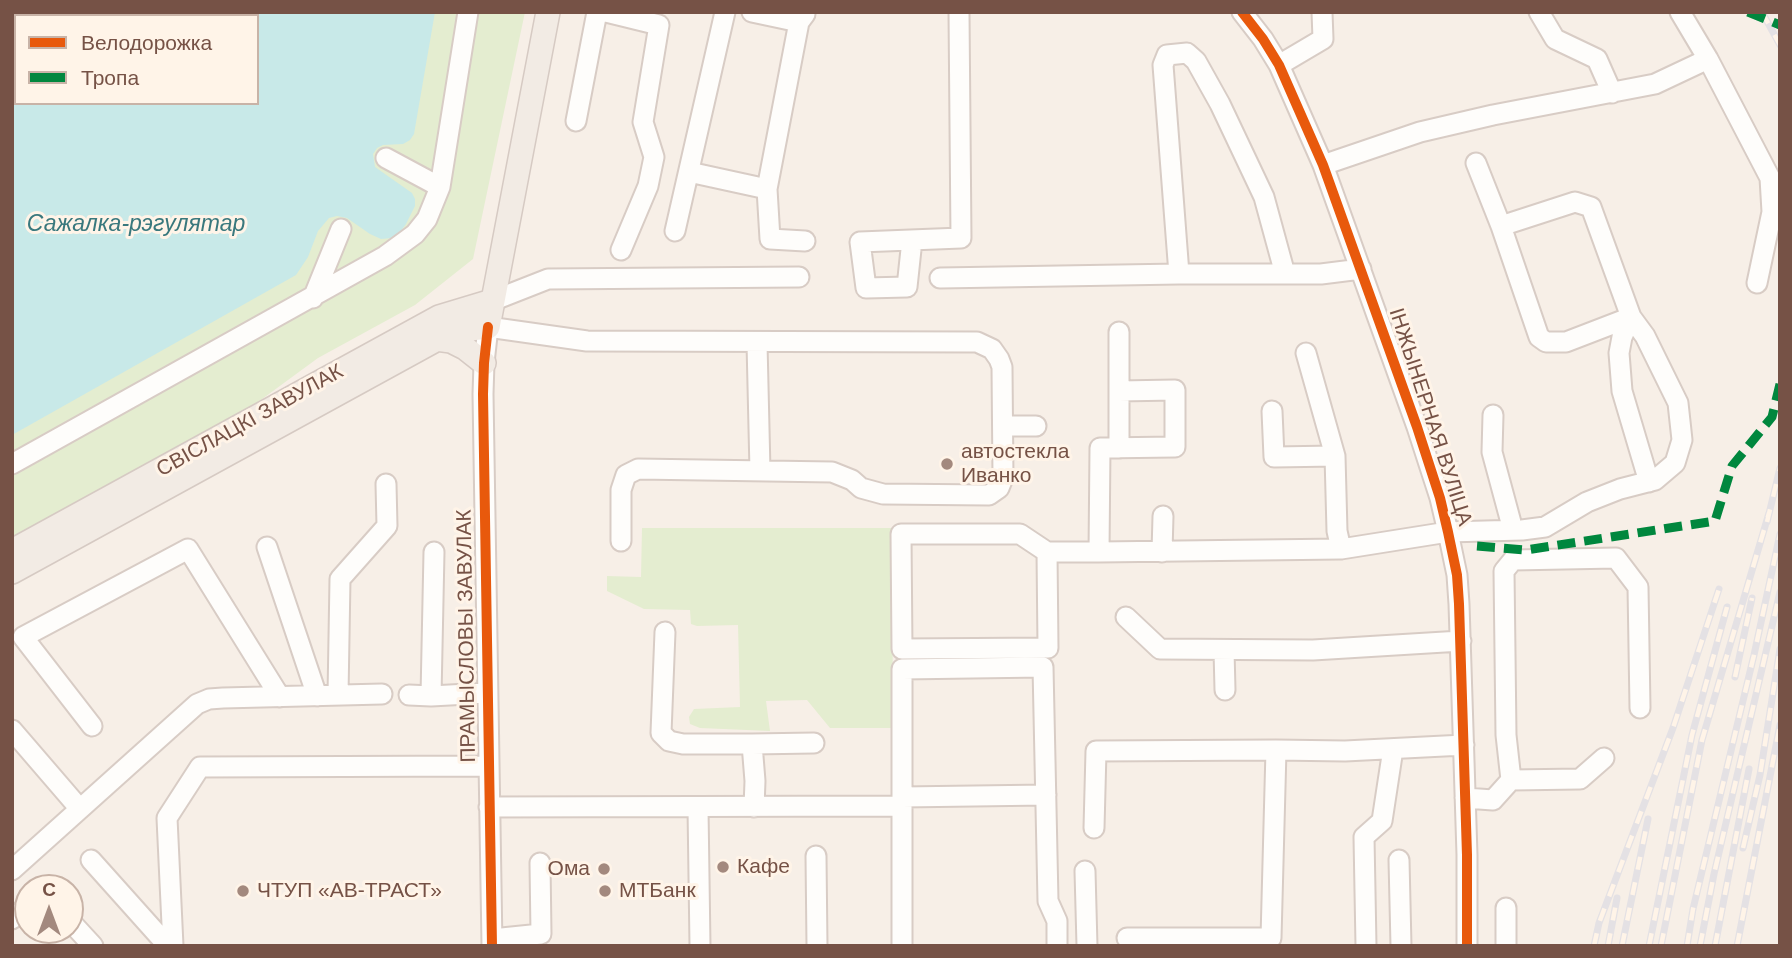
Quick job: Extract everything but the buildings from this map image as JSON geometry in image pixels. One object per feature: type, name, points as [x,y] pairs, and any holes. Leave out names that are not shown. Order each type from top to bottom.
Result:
[{"type":"main road","name":"ПРАМЫСЛОВЫ ЗАВУЛАК","points":[[488,327],[548,12]]},
{"type":"main road","name":"СВІСЛАЦКІ ЗАВУЛАК","points":[[12,551],[439,317],[492,301]]},
{"type":"main road","name":"СВІСЛАЦКІ ЗАВУЛАК","points":[[12,572],[436,339],[468,327],[488,327]]},
{"type":"main road","points":[[436,339],[451,341],[484,363]]},
{"type":"street","points":[[12,464],[313,298],[401,246],[415,234],[426,219],[440,187],[468,12]]},
{"type":"street","points":[[576,121],[597,12]]},
{"type":"street","points":[[606,12],[659,25],[643,122],[654,157],[648,186],[621,250]]},
{"type":"street","points":[[676,231],[725,12]]},
{"type":"street","points":[[752,12],[803,17],[767,189],[770,239],[805,241]]},
{"type":"street","points":[[912,240],[961,238],[959,12]]},
{"type":"street","name":"ІНЖЫНЕРНАЯ ВУЛІЦА","points":[[1242,12],[1279,65],[1323,165],[1440,498],[1457,575],[1461,641],[1467,946]]},
{"type":"street","points":[[1279,65],[1322,39],[1322,12]]},
{"type":"street","points":[[1539,12],[1555,38],[1597,59],[1612,93]]},
{"type":"street","points":[[1679,12],[1708,59],[1770,178],[1772,212],[1757,284]]},
{"type":"street","points":[[1179,274],[1163,65],[1167,55],[1186,53],[1196,61],[1208,82],[1264,197],[1285,274]]},
{"type":"street","points":[[1323,165],[1420,132],[1655,84],[1708,59]]},
{"type":"street","points":[[386,158],[440,187]]},
{"type":"street","points":[[1476,163],[1539,337],[1546,342],[1566,342],[1631,317]]},
{"type":"street","points":[[689,172],[767,189]]},
{"type":"street","points":[[1047,552],[1048,648],[902,649],[901,534],[1020,534],[1047,552],[1341,549],[1448,532],[1545,527],[1587,502],[1620,489],[1655,480],[1675,463],[1682,440],[1678,403],[1645,335],[1631,317],[1591,207],[1575,202],[1501,226]]},
{"type":"street","points":[[313,298],[341,229]]},
{"type":"street","points":[[940,278],[1321,274],[1361,269]]},
{"type":"street","points":[[492,301],[548,279],[799,277]]},
{"type":"street","points":[[1631,317],[1622,337],[1619,353],[1622,391],[1649,482]]},
{"type":"street","points":[[488,327],[587,341],[977,342],[992,349],[1002,367],[1003,478],[999,488],[989,495],[883,494],[861,488],[852,480],[832,472],[638,469],[626,475],[621,490],[621,541]]},
{"type":"street","name":"ПРАМЫСЛОВЫ ЗАВУЛАК","points":[[488,327],[484,363],[492,942]]},
{"type":"street","points":[[1119,332],[1119,448]]},
{"type":"street","points":[[757,343],[760,471]]},
{"type":"street","points":[[1306,353],[1335,456],[1337,531],[1341,549]]},
{"type":"street","points":[[1100,552],[1100,448],[1175,447],[1175,390],[1119,391]]},
{"type":"street","points":[[1272,411],[1274,457],[1335,456]]},
{"type":"street","points":[[1493,415],[1492,452],[1513,530]]},
{"type":"street","points":[[1003,426],[1036,426]]},
{"type":"street","points":[[338,695],[340,579],[387,526],[386,484]]},
{"type":"street","points":[[1162,552],[1163,516]]},
{"type":"street","points":[[267,547],[317,696]]},
{"type":"street","points":[[92,726],[18,640],[188,549],[280,697]]},
{"type":"street","points":[[431,696],[434,552]]},
{"type":"street","points":[[1511,780],[1506,735],[1504,571],[1513,560],[1616,558],[1638,587],[1640,708]]},
{"type":"street","points":[[1126,617],[1160,649],[1314,650],[1461,641]]},
{"type":"street","points":[[665,632],[660,733],[669,741],[683,744],[814,743]]},
{"type":"street","points":[[1224,650],[1225,690]]},
{"type":"street","points":[[902,946],[902,669],[1043,667],[1048,901],[1057,921],[1057,946]]},
{"type":"street","points":[[409,695],[487,693]]},
{"type":"street","points":[[12,870],[197,704],[209,699],[382,694]]},
{"type":"street","points":[[12,730],[80,809]]},
{"type":"street","points":[[752,744],[754,807]]},
{"type":"street","points":[[1094,828],[1096,751],[1464,746]]},
{"type":"street","points":[[1366,946],[1364,837],[1382,821],[1393,749]]},
{"type":"street","points":[[1128,938],[1271,938],[1276,750]]},
{"type":"street","points":[[1465,798],[1493,800],[1511,780],[1580,779],[1604,758]]},
{"type":"street","points":[[170,946],[167,818],[200,767],[488,766]]},
{"type":"street","points":[[489,807],[754,807],[1046,796]]},
{"type":"street","points":[[698,807],[700,946]]},
{"type":"street","points":[[816,856],[817,946]]},
{"type":"street","points":[[91,860],[170,946]]},
{"type":"street","points":[[1399,860],[1401,946]]},
{"type":"street","points":[[492,942],[541,934],[540,863]]},
{"type":"street","points":[[1085,871],[1087,946]]},
{"type":"street","points":[[1506,908],[1506,946]]},
{"type":"green space","name":"Сажалка-рэгулятар","points":[[12,12],[525,12],[473,259],[415,305],[318,358],[243,413],[12,542]]},
{"type":"green space","points":[[642,528],[892,528],[893,728],[830,728],[807,700],[766,701],[770,731],[700,728],[690,724],[689,717],[694,709],[740,707],[738,625],[697,626],[691,624],[690,610],[644,609],[607,591],[607,576],[641,577]]},
{"type":"water","name":"Сажалка-рэгулятар","points":[[435,12],[414,134],[403,144],[383,145],[373,154],[375,167],[412,193],[415,199],[415,206],[406,224],[392,238],[381,239],[347,218],[329,218],[318,231],[308,257],[296,275],[12,435],[12,18],[14,105],[259,105],[259,14],[23,14]]},
{"type":"railway","points":[[1762,12],[1780,45]]},
{"type":"railway","points":[[1767,522],[1780,468]]},
{"type":"railway","points":[[1661,946],[1702,740],[1769,513]]},
{"type":"railway","points":[[1687,946],[1693,909],[1780,534]]},
{"type":"railway","points":[[1594,946],[1599,923],[1673,728],[1719,589]]},
{"type":"railway","points":[[1700,946],[1714,874],[1780,592]]},
{"type":"railway","points":[[1735,677],[1752,598]]},
{"type":"railway","points":[[1649,946],[1692,735],[1727,607]]},
{"type":"railway","points":[[1743,848],[1760,775],[1780,649]]},
{"type":"railway","points":[[1737,946],[1780,725]]},
{"type":"railway","points":[[1715,946],[1749,769]]},
{"type":"railway","points":[[1622,946],[1648,819]]},
{"type":"railway","points":[[1608,946],[1617,898]]},
{"type":"marked path","points":[[1748,12],[1780,25]]},
{"type":"marked path","points":[[1477,546],[1526,550],[1715,521],[1732,466],[1772,417],[1780,384]]},
{"type":"cycle path","points":[[1242,12],[1279,65],[1323,165],[1440,498],[1457,575],[1459,604],[1467,855],[1467,946]]},
{"type":"cycle path","points":[[488,327],[483,394],[492,946]]},
{"type":"place","name":"автостекла Иванко","points":[[947,464]]},
{"type":"place","name":"Кафе","points":[[723,867]]},
{"type":"place","name":"Ома","points":[[604,869]]},
{"type":"place","name":"ЧТУП «АВ-ТРАСТ»","points":[[243,891]]},
{"type":"place","name":"МТБанк","points":[[605,891]]}]
